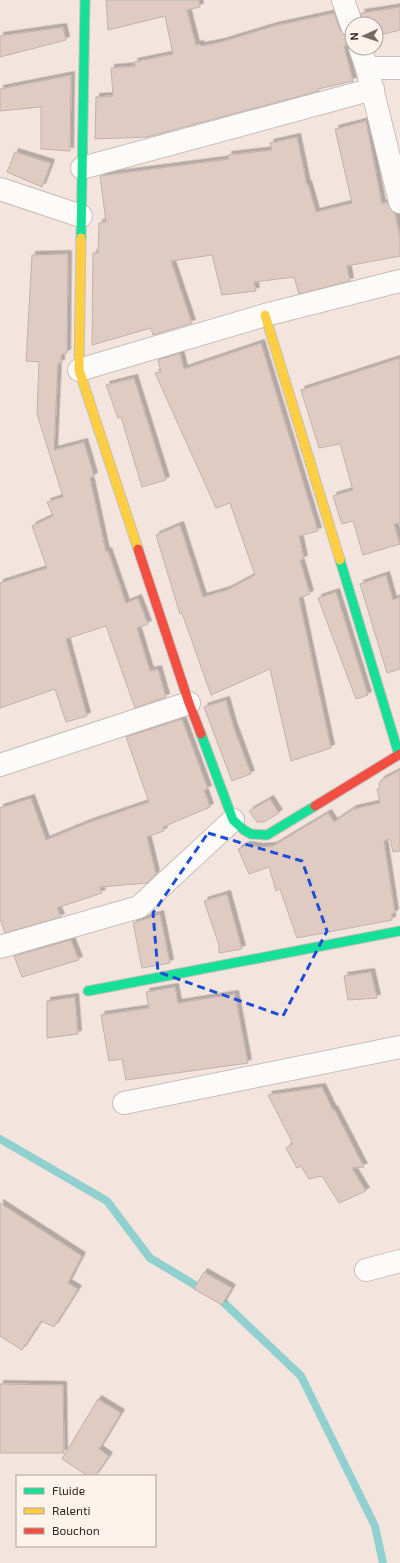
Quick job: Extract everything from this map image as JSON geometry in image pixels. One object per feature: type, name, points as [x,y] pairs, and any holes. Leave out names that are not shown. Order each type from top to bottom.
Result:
[{"type":"street","points":[[85,0],[79,370],[188,703],[232,820],[246,833],[254,835],[268,835],[400,755],[265,315]]},
{"type":"street","points":[[343,0],[349,16]]},
{"type":"street","points":[[363,56],[370,79],[400,202]]},
{"type":"street","points":[[82,168],[370,79],[400,68]]},
{"type":"street","points":[[0,189],[81,216]]},
{"type":"street","points":[[79,370],[265,315],[400,281]]},
{"type":"street","points":[[0,765],[188,703]]},
{"type":"street","points":[[0,947],[139,907],[232,820]]},
{"type":"street","points":[[88,990],[400,931]]},
{"type":"street","points":[[124,1103],[400,1046]]},
{"type":"street","points":[[366,1270],[400,1261]]},
{"type":"highlighted area","points":[[208,833],[302,861],[327,931],[283,1016],[158,972],[153,913]]},
{"type":"building","points":[[106,0],[199,0],[200,7],[187,10],[196,45],[200,44],[201,46],[221,42],[274,26],[334,13],[340,30],[344,35],[344,56],[347,56],[353,81],[318,89],[319,91],[147,137],[95,139],[96,97],[113,96],[111,68],[135,66],[134,62],[173,54],[165,16],[108,30]]},
{"type":"building","points":[[400,7],[400,30],[384,34],[384,16],[362,16],[361,13]]},
{"type":"building","points":[[63,27],[66,40],[0,57],[0,36]]},
{"type":"building","points":[[71,75],[70,151],[41,149],[41,107],[0,111],[0,89]]},
{"type":"building","points":[[366,121],[382,204],[387,202],[391,210],[395,213],[400,236],[400,256],[347,266],[350,281],[299,294],[294,277],[254,282],[256,291],[222,295],[212,255],[171,261],[192,323],[153,335],[151,328],[92,345],[93,253],[98,253],[99,223],[106,222],[100,176],[229,159],[228,155],[272,150],[270,143],[297,137],[307,185],[308,184],[316,212],[352,203],[335,129]]},
{"type":"building","points":[[15,152],[51,163],[42,187],[7,172]]},
{"type":"building","points":[[68,254],[67,353],[61,355],[61,363],[58,363],[54,450],[84,442],[94,476],[90,478],[106,552],[108,551],[126,603],[138,598],[148,624],[137,628],[150,671],[158,669],[166,697],[135,708],[106,626],[66,639],[87,716],[66,722],[55,689],[0,708],[0,583],[47,568],[32,526],[53,516],[47,502],[63,497],[37,414],[39,362],[26,361],[32,255]]},
{"type":"building","points":[[261,343],[318,531],[299,536],[304,559],[300,560],[310,594],[299,598],[331,748],[291,761],[270,669],[211,695],[182,613],[180,614],[156,535],[180,525],[203,597],[227,590],[255,575],[230,503],[216,508],[155,373],[161,372],[158,360],[180,353],[184,369]]},
{"type":"building","points":[[400,358],[400,523],[394,524],[400,544],[363,555],[353,521],[342,524],[333,496],[353,490],[340,444],[319,448],[301,390]]},
{"type":"building","points":[[134,378],[166,480],[142,487],[121,417],[118,418],[106,385]]},
{"type":"building","points":[[386,575],[393,600],[400,597],[400,669],[387,673],[360,584]]},
{"type":"building","points":[[336,592],[368,695],[356,699],[318,598]]},
{"type":"building","points":[[226,700],[233,725],[251,774],[232,781],[204,707]]},
{"type":"building","points":[[182,719],[208,789],[204,790],[210,807],[163,827],[164,831],[147,837],[156,874],[147,883],[100,887],[102,893],[57,908],[61,917],[5,933],[0,919],[0,808],[31,798],[46,840],[87,823],[149,802],[126,737]]},
{"type":"building","points":[[400,770],[400,851],[393,852],[390,839],[384,841],[395,913],[392,914],[392,920],[297,938],[280,889],[276,891],[269,867],[249,874],[238,849],[247,845],[260,847],[273,846],[328,813],[334,822],[353,809],[380,803],[377,789],[380,788],[379,784],[381,780]]},
{"type":"building","points":[[270,799],[279,813],[264,822],[257,822],[249,811]]},
{"type":"building","points":[[227,894],[242,949],[219,953],[219,945],[204,901]]},
{"type":"building","points":[[160,914],[170,963],[142,968],[133,923]]},
{"type":"building","points":[[71,940],[79,960],[22,977],[14,956]]},
{"type":"building","points":[[371,972],[377,998],[348,1000],[344,976]]},
{"type":"building","points":[[175,987],[178,1003],[235,994],[248,1063],[126,1080],[122,1059],[109,1061],[101,1015],[149,1008],[146,992]]},
{"type":"building","points":[[75,997],[78,1034],[47,1038],[47,1001]]},
{"type":"building","points":[[322,1087],[364,1167],[352,1168],[366,1191],[339,1203],[322,1176],[309,1179],[301,1166],[297,1168],[286,1148],[293,1144],[268,1095]]},
{"type":"building","points":[[0,1203],[82,1256],[68,1283],[78,1289],[54,1327],[41,1321],[22,1350],[0,1336]]},
{"type":"building","points":[[204,1272],[232,1288],[222,1305],[194,1289]]},
{"type":"building","points":[[0,1384],[63,1385],[64,1453],[0,1453]]},
{"type":"building","points":[[98,1399],[121,1413],[99,1449],[109,1456],[96,1475],[86,1475],[62,1459]]},
{"type":"waterway","points":[[0,1139],[107,1201],[150,1258],[205,1291]]},
{"type":"waterway","points":[[215,1297],[220,1299],[301,1376],[375,1526],[383,1563]]},
{"type":"traffic: fast","points":[[81,238],[85,0]]},
{"type":"traffic: fast","points":[[340,560],[399,755]]},
{"type":"traffic: fast","points":[[201,734],[233,820],[244,830],[251,834],[267,835],[315,806]]},
{"type":"traffic: fast","points":[[88,991],[400,931]]},
{"type":"traffic: slow","points":[[81,238],[79,370],[138,549]]},
{"type":"traffic: slow","points":[[265,315],[340,560]]},
{"type":"traffic: jam","points":[[138,549],[189,703],[201,734]]},
{"type":"traffic: jam","points":[[315,806],[400,754]]}]
